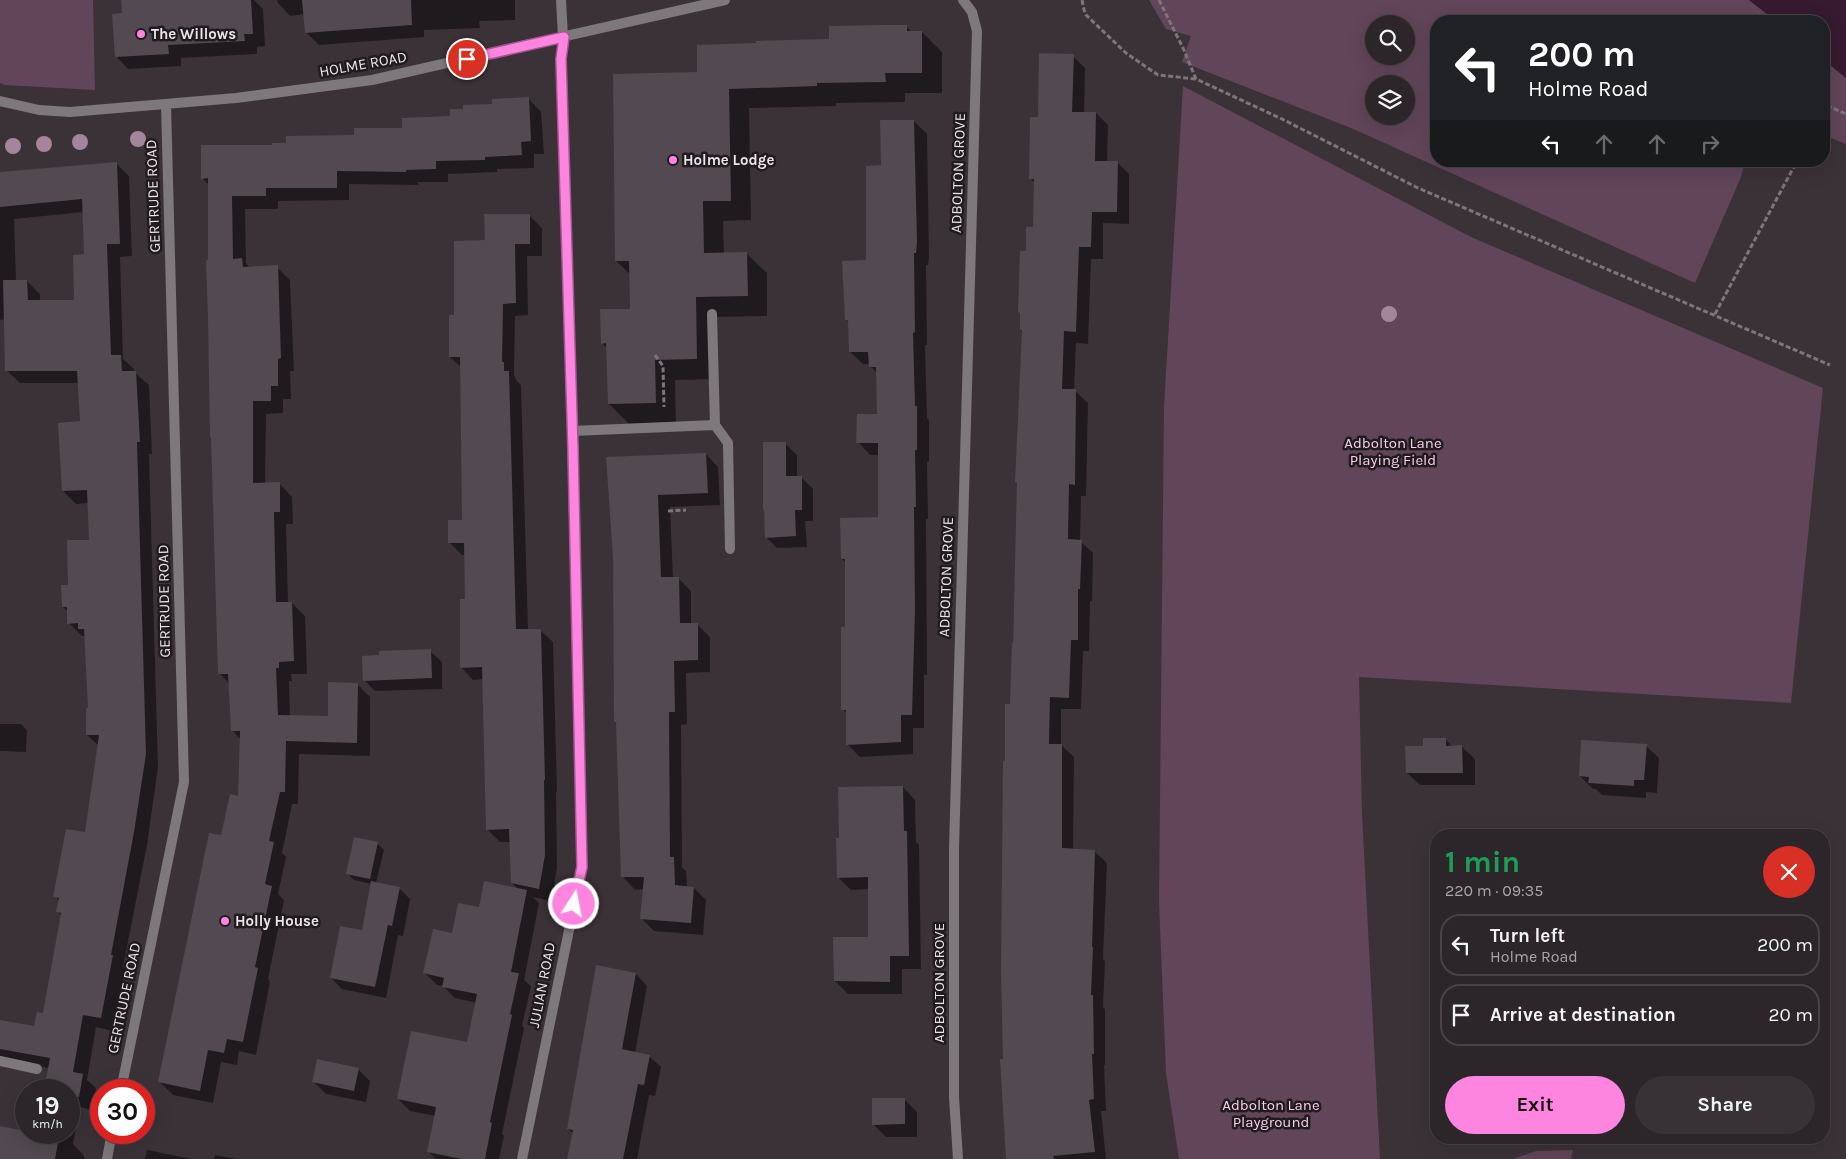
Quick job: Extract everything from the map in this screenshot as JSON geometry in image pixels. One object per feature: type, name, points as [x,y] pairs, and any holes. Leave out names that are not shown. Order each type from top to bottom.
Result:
[{"type":"street","name":"JULIAN ROAD","points":[[522,1159],[582,867],[561,59],[564,37],[561,0]]},
{"type":"street","name":"HOLME ROAD","points":[[0,101],[39,110],[70,112],[166,105],[372,80],[725,0]]},
{"type":"street","name":"ADBOLTON GROVE","points":[[958,1159],[954,1097],[954,849],[977,31],[972,12],[963,0]]},
{"type":"street","name":"GERTRUDE ROAD","points":[[123,1079],[184,782],[166,105]]},
{"type":"street","points":[[712,314],[714,425],[728,443],[730,549]]},
{"type":"street","points":[[572,431],[714,425]]},
{"type":"street","points":[[0,1061],[37,1069]]},
{"type":"street","points":[[107,1159],[110,1144]]},
{"type":"path","points":[[1082,0],[1085,14],[1126,54],[1158,75],[1196,79],[1282,119],[1418,188],[1830,365]]},
{"type":"path","points":[[1159,0],[1196,79]]},
{"type":"path","points":[[1830,107],[1846,114]]},
{"type":"path","points":[[1715,314],[1794,167]]},
{"type":"path","points":[[655,355],[663,366],[664,411]]},
{"type":"path","points":[[668,510],[686,510]]},
{"type":"green space","points":[[0,0],[93,0],[95,90],[5,85],[0,83]]},
{"type":"green space","points":[[1149,0],[1749,0],[1768,15],[1430,15],[1430,164],[1351,128],[1182,62],[1191,36],[1166,29]]},
{"type":"green space","points":[[1830,65],[1846,78],[1846,144],[1830,137]]},
{"type":"green space","name":"Adbolton Lane Playing Field","points":[[1183,86],[1471,237],[1823,388],[1791,703],[1359,677],[1362,814],[1380,1159],[1179,1159],[1166,1073],[1159,901],[1164,407]]},
{"type":"green space","points":[[1438,167],[1744,167],[1741,177],[1695,283]]},
{"type":"green space","points":[[1573,1150],[1571,1159],[1513,1159],[1536,1151]]},
{"type":"shaded area","points":[[1749,0],[1846,0],[1846,78],[1830,65],[1830,15],[1768,15]]},
{"type":"building","points":[[121,0],[251,0],[253,34],[244,34],[245,41],[168,45],[169,54],[115,57],[112,14],[122,13]]},
{"type":"building","points":[[302,0],[411,0],[412,25],[305,33]]},
{"type":"building","points":[[907,25],[907,31],[922,31],[922,73],[885,73],[886,82],[817,83],[817,86],[729,89],[731,201],[703,201],[704,253],[747,252],[748,296],[696,297],[697,359],[655,360],[656,403],[608,404],[606,343],[601,344],[600,309],[630,309],[629,261],[615,261],[613,74],[697,72],[697,45],[829,39],[829,26]]},
{"type":"building","points":[[1039,53],[1074,54],[1072,112],[1096,112],[1095,161],[1118,161],[1117,212],[1092,212],[1091,247],[1079,247],[1076,332],[1064,331],[1062,389],[1076,389],[1075,485],[1069,484],[1068,539],[1082,540],[1080,589],[1078,589],[1078,640],[1071,640],[1069,698],[1050,697],[1049,744],[1062,744],[1062,848],[1095,850],[1091,995],[1093,995],[1094,1054],[1092,1054],[1094,1099],[1089,1100],[1095,1152],[1053,1156],[1054,1159],[1006,1159],[1000,1059],[1003,1059],[1001,971],[1003,761],[1005,761],[1005,704],[1010,704],[1013,643],[1017,482],[1015,482],[1022,330],[1020,329],[1020,313],[1018,312],[1020,251],[1026,251],[1026,227],[1033,227],[1034,179],[1029,179],[1030,117],[1038,117]]},
{"type":"building","points":[[529,97],[531,141],[521,142],[522,155],[485,157],[485,160],[436,161],[436,169],[406,170],[406,172],[337,171],[337,188],[266,188],[266,196],[232,196],[233,259],[242,258],[243,267],[278,265],[281,358],[278,359],[278,386],[271,386],[271,401],[253,401],[253,483],[280,482],[280,512],[274,512],[276,602],[292,602],[294,661],[279,662],[279,668],[276,668],[278,715],[328,716],[328,682],[358,683],[357,743],[286,741],[285,792],[280,792],[269,841],[274,842],[265,884],[272,886],[255,967],[258,968],[243,1042],[227,1039],[224,1053],[208,1050],[200,1091],[158,1082],[209,833],[221,835],[230,794],[238,796],[240,731],[231,731],[228,674],[218,674],[206,260],[208,260],[208,178],[201,179],[201,145],[272,145],[272,143],[286,143],[286,136],[354,135],[354,128],[402,128],[402,118],[450,116],[450,109],[463,109],[463,105],[492,104],[492,99]]},
{"type":"building","points":[[880,120],[914,120],[917,242],[916,253],[914,253],[915,332],[913,333],[915,406],[917,406],[917,450],[915,450],[915,610],[912,715],[901,715],[901,742],[846,745],[846,710],[841,710],[841,627],[845,627],[845,559],[841,559],[840,518],[878,517],[878,443],[856,443],[857,414],[877,414],[876,367],[869,367],[868,352],[849,352],[848,320],[845,320],[842,261],[866,260],[866,166],[881,165]]},
{"type":"building","points":[[117,162],[120,244],[107,244],[111,355],[121,355],[122,371],[136,371],[140,442],[137,442],[146,754],[101,1018],[83,1015],[73,1072],[83,1074],[80,1091],[80,1079],[46,1079],[50,1058],[0,1049],[0,1020],[34,1026],[37,1012],[43,1013],[61,913],[56,912],[59,898],[53,897],[66,829],[85,832],[99,735],[86,735],[86,708],[88,708],[84,629],[78,629],[78,623],[67,624],[67,607],[62,607],[61,585],[68,585],[67,540],[89,540],[87,490],[62,491],[58,423],[80,421],[77,371],[5,371],[3,280],[27,280],[28,300],[74,300],[73,255],[84,254],[82,199],[0,207],[0,172]]},
{"type":"building","points":[[484,214],[530,214],[530,244],[515,244],[516,303],[503,304],[502,362],[504,362],[504,371],[509,371],[516,629],[541,629],[545,855],[539,889],[511,883],[509,829],[486,830],[482,667],[460,668],[460,599],[465,599],[464,543],[448,543],[448,520],[462,520],[460,357],[449,357],[449,315],[454,315],[454,241],[485,240]]},
{"type":"building","points":[[763,442],[786,442],[786,476],[802,476],[802,510],[795,510],[796,536],[765,538]]},
{"type":"building","points":[[706,453],[708,493],[658,495],[661,577],[679,577],[680,623],[698,623],[698,660],[674,661],[675,712],[669,712],[670,857],[674,857],[675,885],[694,887],[691,923],[640,919],[644,877],[621,877],[616,722],[614,722],[613,557],[606,457]]},
{"type":"building","points":[[431,649],[432,678],[363,681],[362,656],[379,655],[379,651]]},
{"type":"building","points":[[1423,738],[1446,738],[1446,746],[1462,745],[1463,773],[1406,773],[1405,746],[1423,746]]},
{"type":"building","points":[[1581,740],[1647,744],[1644,780],[1634,780],[1634,786],[1588,783],[1589,777],[1579,776]]},
{"type":"building","points":[[903,786],[904,831],[907,831],[909,956],[890,956],[890,982],[834,981],[833,937],[868,937],[868,877],[837,878],[836,838],[839,838],[838,787]]},
{"type":"building","points":[[354,837],[378,842],[370,879],[346,874]]},
{"type":"building","points":[[371,881],[400,887],[392,926],[388,925],[375,987],[330,978],[340,926],[362,930]]},
{"type":"building","points":[[484,881],[527,890],[511,972],[519,973],[490,1122],[492,1123],[485,1159],[462,1159],[427,1152],[436,1107],[397,1099],[411,1031],[467,1042],[477,994],[442,987],[444,978],[423,973],[433,929],[452,933],[458,903],[479,907]]},
{"type":"building","points":[[596,965],[636,973],[622,1049],[650,1055],[644,1085],[638,1084],[623,1159],[567,1159],[573,1130],[567,1129]]},
{"type":"building","points":[[317,1059],[359,1068],[354,1091],[312,1082]]},
{"type":"building","points":[[872,1098],[905,1098],[905,1124],[872,1125]]},
{"type":"building","points":[[0,1126],[15,1129],[15,1144],[58,1144],[55,1159],[0,1159]]},
{"type":"place","name":"The Willows","points":[[141,34]]},
{"type":"place","name":"Holme Lodge","points":[[673,160]]},
{"type":"place","name":"Holly House","points":[[225,921]]},
{"type":"route","points":[[467,59],[564,37],[561,59],[573,449],[582,867],[574,904]]},
{"type":"park label","name":"Adbolton Lane Playground","points":[[1271,1114]]}]
